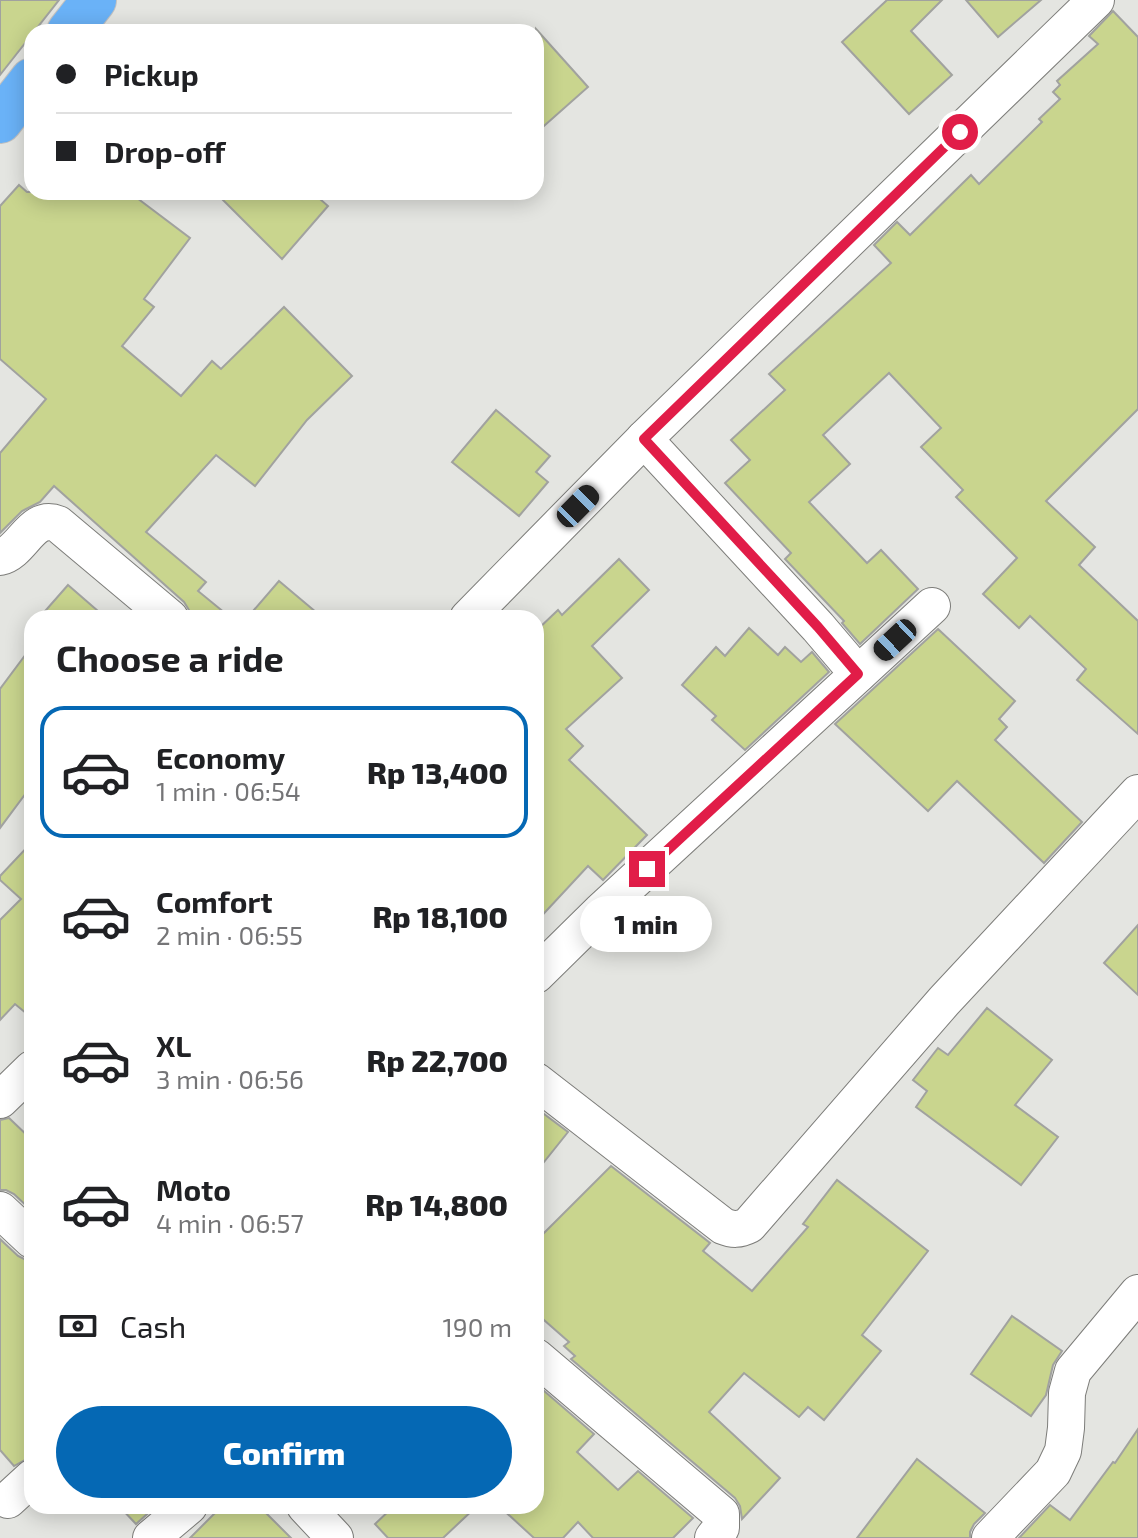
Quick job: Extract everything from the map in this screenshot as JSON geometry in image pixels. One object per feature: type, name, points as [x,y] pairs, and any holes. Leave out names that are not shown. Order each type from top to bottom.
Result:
[{"type":"highway","points":[[75,24],[94,0]]},
{"type":"highway","points":[[0,121],[24,90]]},
{"type":"street","points":[[476,610],[644,439],[1096,0]]},
{"type":"street","points":[[644,439],[858,674]]},
{"type":"street","points":[[0,557],[12,552],[37,525],[52,522],[160,610]]},
{"type":"street","points":[[544,967],[932,606]]},
{"type":"street","points":[[544,1087],[723,1226],[736,1230],[749,1225],[944,1001],[1138,793]]},
{"type":"street","points":[[0,1100],[24,1077]]},
{"type":"street","points":[[0,1210],[24,1232]]},
{"type":"street","points":[[990,1538],[1053,1472],[1063,1451],[1067,1393],[1073,1371],[1138,1293]]},
{"type":"street","points":[[544,1364],[721,1514],[721,1528],[713,1538]]},
{"type":"street","points":[[151,1538],[180,1514]]},
{"type":"street","points":[[312,1514],[335,1538]]},
{"type":"building","points":[[0,0],[59,0],[40,24],[24,24],[24,44],[0,75]]},
{"type":"building","points":[[887,0],[942,0],[911,31],[952,75],[909,114],[842,42]]},
{"type":"building","points":[[966,0],[1041,0],[998,37]]},
{"type":"building","points":[[1113,11],[1138,37],[1138,409],[1046,501],[1095,547],[1079,565],[1138,621],[1138,734],[1077,680],[1086,669],[1030,616],[1019,628],[983,594],[1017,558],[956,497],[963,490],[921,447],[941,428],[889,373],[823,435],[850,464],[809,502],[867,563],[881,550],[918,589],[860,644],[842,623],[844,621],[785,559],[791,553],[725,483],[750,460],[731,440],[785,390],[769,374],[891,263],[874,245],[897,222],[910,235],[971,175],[979,184],[1042,122],[1039,119],[1060,99],[1053,92],[1060,85],[1057,81],[1098,44],[1089,36]]},
{"type":"building","points":[[544,38],[588,87],[544,126]]},
{"type":"building","points":[[19,185],[24,189],[24,200],[140,200],[190,238],[144,299],[154,307],[122,346],[181,396],[212,361],[221,369],[284,307],[352,376],[307,420],[255,486],[216,455],[146,532],[206,582],[198,591],[221,610],[189,610],[184,602],[54,486],[40,502],[22,511],[0,533],[0,453],[46,399],[0,359],[0,206]]},
{"type":"building","points":[[223,200],[321,200],[328,206],[282,259]]},
{"type":"building","points":[[496,410],[550,456],[536,472],[548,482],[519,516],[452,462]]},
{"type":"building","points":[[619,559],[649,590],[592,646],[622,678],[566,729],[583,746],[569,760],[647,835],[603,880],[588,866],[544,913],[544,623],[558,610],[562,615]]},
{"type":"building","points":[[279,581],[313,610],[254,610]]},
{"type":"building","points":[[68,585],[97,610],[46,610]]},
{"type":"building","points":[[749,628],[778,655],[785,647],[801,662],[812,652],[829,672],[745,750],[712,720],[716,716],[682,685],[716,647],[725,656]]},
{"type":"building","points":[[938,629],[1015,701],[999,719],[1007,727],[995,740],[1082,822],[1044,863],[957,781],[928,811],[835,724]]},
{"type":"building","points":[[24,657],[24,796],[0,828],[0,689]]},
{"type":"building","points":[[24,850],[24,1011],[15,1004],[0,1020],[0,920],[21,899],[0,880],[0,876]]},
{"type":"building","points":[[1138,925],[1138,995],[1104,963]]},
{"type":"building","points":[[987,1008],[1052,1060],[1015,1105],[1058,1137],[1021,1185],[916,1107],[927,1091],[913,1080],[938,1048],[948,1055]]},
{"type":"building","points":[[544,1114],[568,1132],[544,1162]]},
{"type":"building","points":[[9,1118],[24,1132],[24,1203],[14,1194],[0,1190],[0,1120]]},
{"type":"building","points":[[611,1166],[710,1243],[703,1251],[752,1291],[808,1227],[803,1224],[837,1180],[928,1251],[862,1335],[881,1351],[824,1420],[808,1407],[799,1417],[744,1373],[709,1412],[780,1478],[742,1519],[735,1498],[571,1359],[575,1356],[564,1346],[569,1342],[544,1320],[544,1233]]},
{"type":"building","points":[[0,1239],[24,1259],[24,1460],[14,1466],[0,1450]]},
{"type":"building","points":[[1012,1316],[1062,1351],[1053,1365],[1046,1395],[1031,1416],[971,1374]]},
{"type":"building","points":[[544,1391],[594,1434],[577,1452],[618,1490],[638,1471],[693,1518],[673,1538],[593,1538],[578,1522],[563,1538],[534,1538],[508,1514],[544,1514]]},
{"type":"building","points":[[1138,1429],[1138,1538],[1019,1538],[1050,1505],[1070,1520]]},
{"type":"building","points":[[917,1459],[985,1513],[974,1524],[970,1538],[857,1538]]},
{"type":"building","points":[[127,1514],[147,1514],[136,1524]]},
{"type":"building","points":[[214,1514],[267,1514],[291,1538],[190,1538]]},
{"type":"building","points":[[386,1514],[468,1514],[443,1538],[388,1538],[375,1524]]},
{"type":"route","points":[[647,869],[858,674],[644,439],[960,132]]}]
